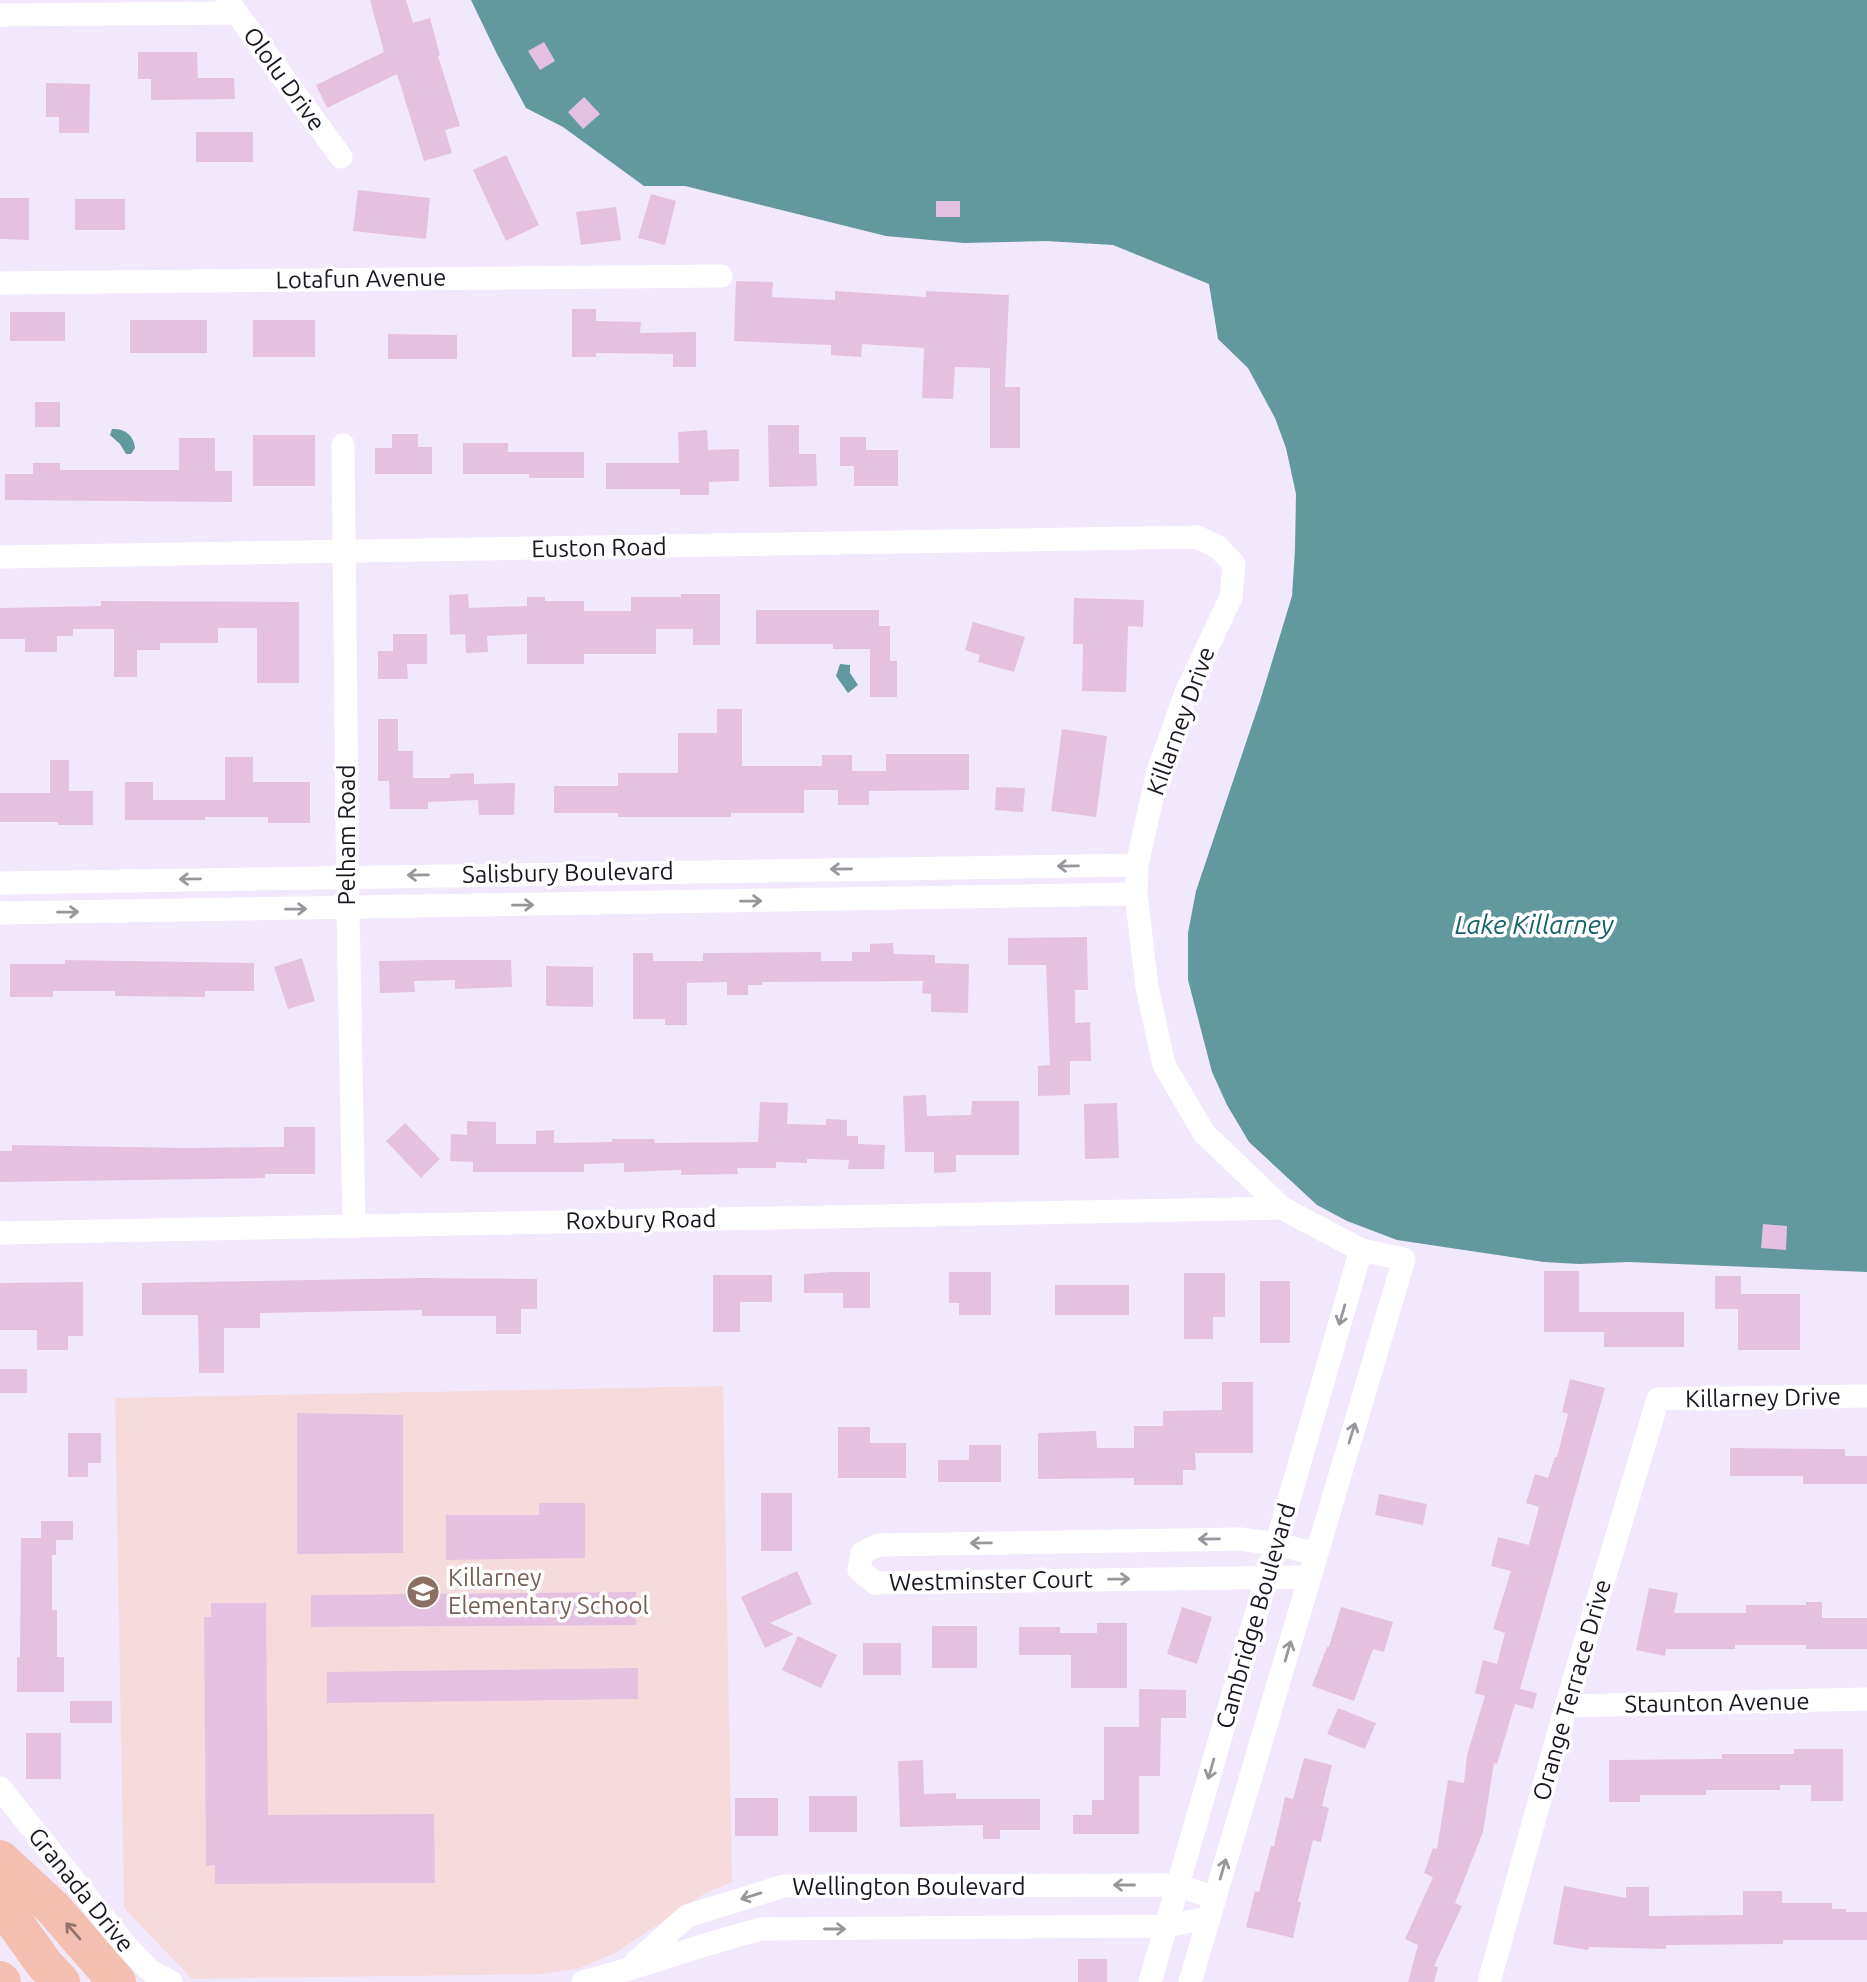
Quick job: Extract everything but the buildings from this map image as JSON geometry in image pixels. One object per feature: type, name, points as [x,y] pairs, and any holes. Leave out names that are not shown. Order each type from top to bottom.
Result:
[{"type":"highway","points":[[0,1858],[53,1908],[117,1982]]},
{"type":"highway","points":[[0,1902],[45,1965],[61,1982]]},
{"type":"street","points":[[0,15],[232,6]]},
{"type":"street","name":"Ololu Drive","points":[[232,6],[341,158]]},
{"type":"street","name":"Lotafun Avenue","points":[[0,283],[721,275]]},
{"type":"street","name":"Pelham Road","points":[[343,445],[354,1226]]},
{"type":"street","name":"Euston Road","points":[[0,557],[1197,537]]},
{"type":"street","name":"Killarney Drive","points":[[1197,537],[1218,547],[1234,564],[1231,597],[1186,694],[1158,771],[1137,864],[1136,894],[1146,987],[1164,1065],[1204,1133],[1282,1208],[1361,1250],[1404,1259]]},
{"type":"street","name":"Salisbury Boulevard","points":[[0,883],[1137,864]]},
{"type":"street","name":"Salisbury Boulevard","points":[[0,913],[1136,894]]},
{"type":"street","name":"Roxbury Road","points":[[0,1233],[1282,1208]]},
{"type":"street","name":"Cambridge Boulevard","points":[[1150,1982],[1361,1250]]},
{"type":"street","name":"Cambridge Boulevard","points":[[1191,1982],[1404,1259]]},
{"type":"street","name":"Killarney Drive","points":[[1658,1399],[1867,1396]]},
{"type":"street","name":"Orange Terrace Drive","points":[[1489,1982],[1566,1706],[1658,1399]]},
{"type":"street","name":"Westminster Court","points":[[1310,1577],[875,1583],[859,1570],[862,1553],[878,1545],[1240,1539],[1277,1544],[1317,1554]]},
{"type":"street","name":"Staunton Avenue","points":[[1566,1706],[1867,1699]]},
{"type":"street","name":"Granada Drive","points":[[0,1788],[123,1942],[149,1970],[171,1982]]},
{"type":"street","name":"Wellington Boulevard","points":[[627,1970],[687,1916],[784,1886],[1178,1885],[1212,1908]]},
{"type":"street","name":"Wellington Boulevard","points":[[583,1982],[719,1939],[762,1929],[1166,1926],[1212,1908]]},
{"type":"shaded area","name":"Killarney Elementary School","points":[[723,1386],[732,1882],[704,1894],[615,1953],[580,1968],[543,1974],[192,1979],[124,1908],[115,1398]]},
{"type":"water","name":"Lake Killarney","points":[[471,0],[1867,0],[1867,1272],[1629,1262],[1544,1262],[1397,1240],[1347,1221],[1317,1205],[1249,1142],[1227,1105],[1212,1072],[1188,980],[1188,933],[1196,891],[1292,596],[1295,550],[1296,494],[1286,448],[1275,418],[1248,368],[1218,339],[1209,284],[1113,245],[1046,241],[964,243],[886,236],[685,186],[644,186],[563,127],[526,108]]},
{"type":"water","points":[[112,429],[124,431],[130,436],[135,448],[131,454],[126,454],[110,435]]},
{"type":"water","points":[[840,664],[850,665],[850,673],[858,685],[848,693],[836,676]]},
{"type":"place","name":"Killarney Elementary School","points":[[423,1592]]}]
